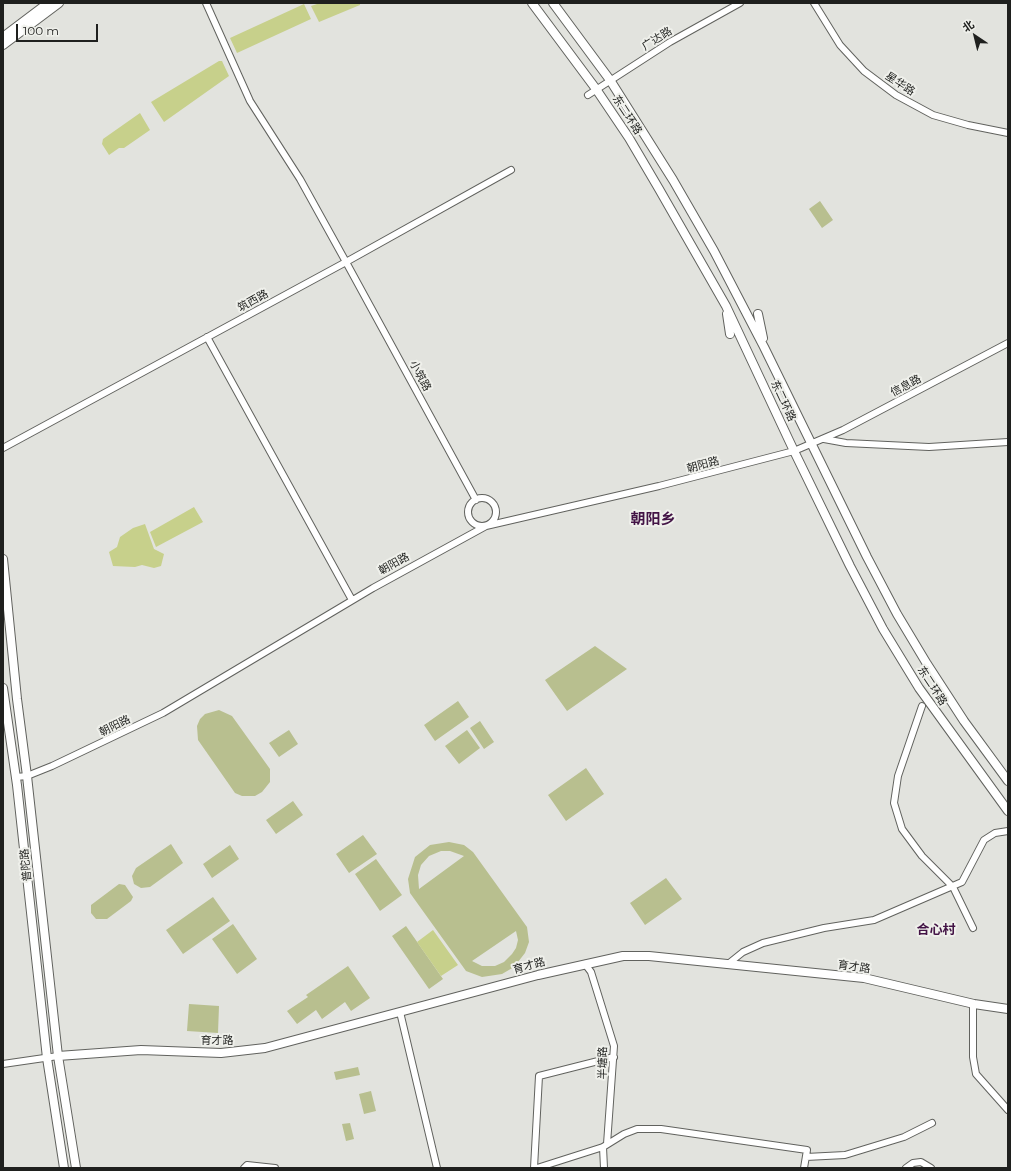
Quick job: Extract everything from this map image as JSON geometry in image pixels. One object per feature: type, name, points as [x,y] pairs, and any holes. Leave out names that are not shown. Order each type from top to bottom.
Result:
[{"type":"main road","points":[[3,37],[48,3]]},
{"type":"main road","points":[[3,45],[59,3]]},
{"type":"main road","name":"东二环路","points":[[532,3],[596,90],[659,189],[726,306],[850,566],[883,628],[919,688],[950,733],[1008,811]]},
{"type":"main road","name":"东二环路","points":[[553,3],[610,80],[647,136],[711,245],[764,346],[867,557],[897,614],[964,721],[1008,781]]},
{"type":"main road","points":[[726,306],[730,334]]},
{"type":"main road","points":[[758,314],[764,346]]},
{"type":"main road","name":"普陀路","points":[[3,558],[17,699],[28,776],[58,1056],[76,1168]]},
{"type":"main road","name":"普陀路","points":[[3,688],[16,777],[47,1058],[64,1168]]},
{"type":"main road","name":"育才路","points":[[58,1056],[141,1050],[221,1053],[244,1051],[286,1043],[585,964],[623,956],[636,955],[864,978],[973,1004],[1008,1010]]},
{"type":"street","name":"小筑路","points":[[206,3],[250,101],[300,180],[476,500]]},
{"type":"street","name":"广达路","points":[[588,95],[670,42],[740,3]]},
{"type":"street","name":"星华路","points":[[814,3],[840,45],[864,71],[896,95],[933,115],[968,125],[1008,133]]},
{"type":"street","name":"筑西路","points":[[3,448],[346,262],[511,170]]},
{"type":"street","points":[[207,337],[352,600]]},
{"type":"street","name":"信息路","points":[[812,443],[843,430],[1008,343]]},
{"type":"street","points":[[823,439],[846,443],[929,447],[1008,442]]},
{"type":"street","name":"朝阳路","points":[[16,777],[28,776],[79,754],[163,713],[352,600],[486,526],[659,486],[794,451],[812,443]]},
{"type":"street","points":[[485,498],[495,507],[496,516],[494,520],[486,526],[477,526],[468,516],[469,506],[476,500],[485,498]]},
{"type":"street","points":[[922,706],[898,776],[894,803],[902,829],[922,856],[952,887],[973,928]]},
{"type":"street","points":[[728,964],[743,952],[763,943],[824,928],[874,920],[952,887],[962,882],[984,840],[995,833],[1008,831]]},
{"type":"street","name":"半塘路","points":[[585,964],[591,972],[614,1046],[604,1168]]},
{"type":"street","points":[[973,1004],[973,1057],[976,1074],[1008,1110]]},
{"type":"street","points":[[400,1012],[437,1168]]},
{"type":"street","points":[[3,1064],[58,1056]]},
{"type":"street","points":[[534,1168],[539,1076],[614,1057]]},
{"type":"street","points":[[537,1168],[605,1146],[624,1134],[637,1129],[660,1130],[807,1153],[845,1155],[904,1138],[932,1124]]},
{"type":"street","points":[[804,1168],[807,1153]]},
{"type":"street","points":[[906,1168],[913,1163],[921,1162],[930,1168]]},
{"type":"street","points":[[244,1168],[247,1165],[275,1168]]},
{"type":"shaded area","points":[[320,3],[360,3],[360,5],[319,22],[311,6]]},
{"type":"shaded area","points":[[304,4],[311,19],[237,53],[230,38]]},
{"type":"shaded area","points":[[219,61],[222,61],[229,76],[164,122],[151,102]]},
{"type":"shaded area","points":[[140,113],[150,130],[124,148],[119,148],[109,155],[102,144],[103,139]]},
{"type":"shaded area","points":[[820,201],[833,220],[822,228],[809,209]]},
{"type":"shaded area","points":[[194,507],[203,522],[156,547],[150,532]]},
{"type":"shaded area","points":[[145,524],[154,549],[164,554],[161,566],[154,568],[142,565],[135,567],[113,566],[109,552],[117,547],[120,537],[133,528]]},
{"type":"shaded area","points":[[595,646],[627,669],[567,711],[545,680]]},
{"type":"shaded area","points":[[458,701],[469,717],[435,741],[424,725]]},
{"type":"shaded area","points":[[219,710],[232,716],[270,769],[270,782],[262,792],[255,796],[242,796],[235,793],[198,740],[197,726],[200,719],[205,714]]},
{"type":"shaded area","points":[[480,721],[494,742],[484,749],[470,728]]},
{"type":"shaded area","points":[[289,730],[298,744],[279,757],[269,743]]},
{"type":"shaded area","points":[[467,730],[480,748],[459,764],[445,746]]},
{"type":"shaded area","points":[[586,768],[604,794],[566,821],[548,795]]},
{"type":"shaded area","points":[[293,801],[303,815],[276,834],[266,820]]},
{"type":"shaded area","points":[[363,835],[377,854],[349,873],[336,854]]},
{"type":"shaded area","points":[[449,842],[464,845],[473,852],[527,927],[529,942],[525,953],[514,967],[502,974],[482,977],[466,971],[410,893],[408,879],[415,857],[430,845]],"holes":[[[441,851],[450,851],[464,856],[419,889],[418,875],[421,865],[429,856]],[[516,931],[518,940],[516,948],[504,962],[495,966],[482,966],[472,961]]]},
{"type":"shaded area","points":[[171,844],[183,863],[150,887],[141,888],[134,884],[132,876],[136,868]]},
{"type":"shaded area","points":[[230,845],[239,859],[212,878],[203,864]]},
{"type":"shaded area","points":[[376,859],[402,895],[380,911],[355,874]]},
{"type":"shaded area","points":[[666,878],[682,899],[645,925],[630,903]]},
{"type":"shaded area","points":[[119,884],[125,885],[133,897],[131,901],[107,919],[96,919],[91,913],[91,905]]},
{"type":"shaded area","points":[[213,897],[230,921],[183,954],[166,930]]},
{"type":"shaded area","points":[[233,924],[257,959],[237,974],[212,939]]},
{"type":"shaded area","points":[[406,926],[443,979],[429,989],[392,936]]},
{"type":"shaded area","points":[[433,930],[458,965],[441,976],[417,942]]},
{"type":"shaded area","points":[[348,966],[370,998],[351,1011],[345,1002],[322,1019],[316,1010],[297,1024],[287,1011],[308,997],[306,995]]},
{"type":"shaded area","points":[[189,1004],[219,1006],[218,1033],[187,1031]]},
{"type":"shaded area","points":[[358,1067],[360,1075],[336,1080],[334,1072]]},
{"type":"shaded area","points":[[371,1091],[376,1111],[364,1114],[359,1094]]},
{"type":"shaded area","points":[[350,1123],[354,1139],[346,1141],[342,1124]]},
{"type":"district","name":"朝阳乡","points":[[653,520]]},
{"type":"district","name":"合心村","points":[[936,930]]}]
